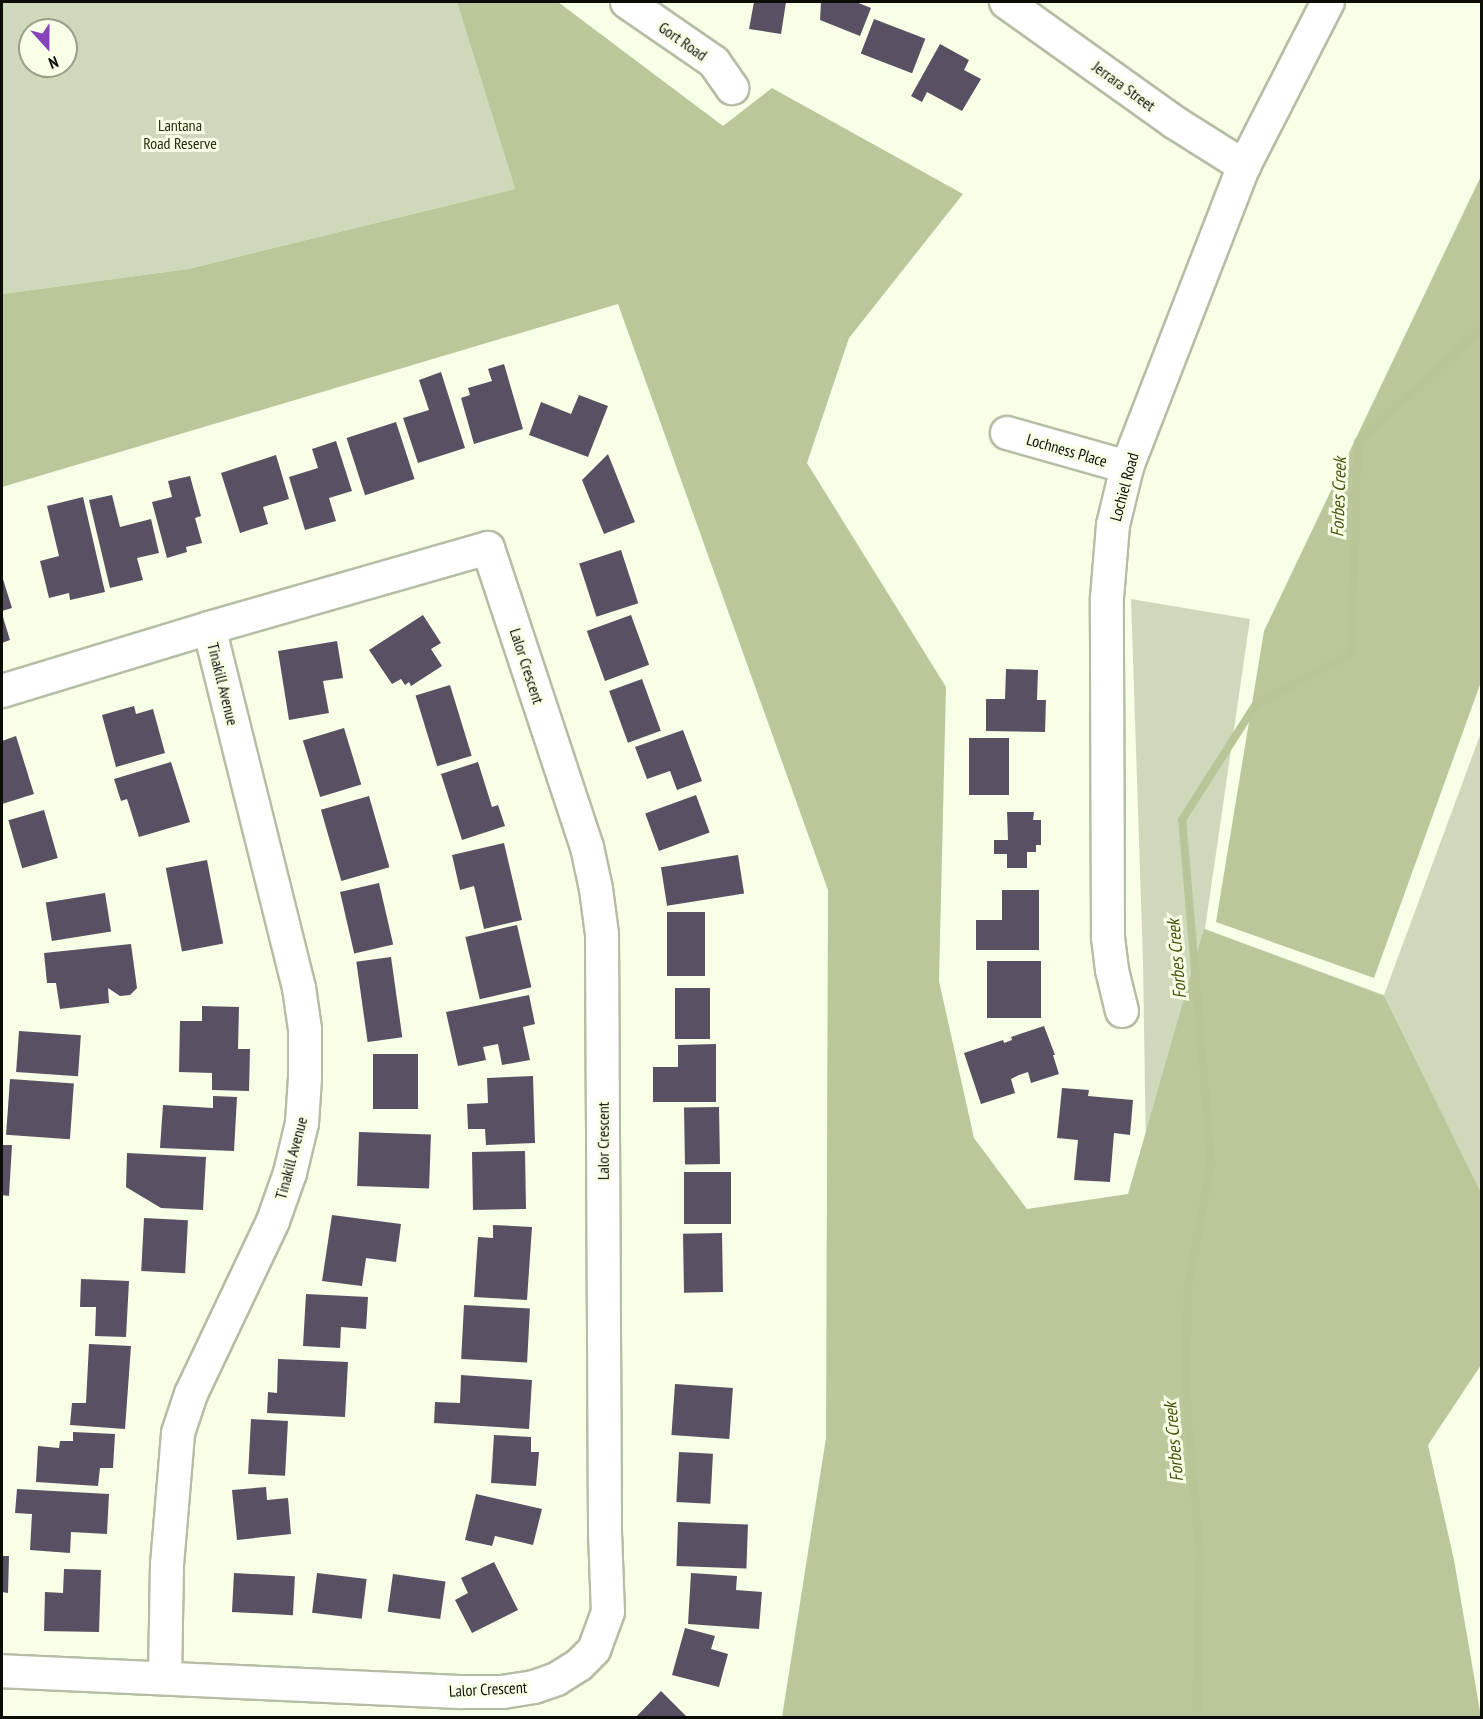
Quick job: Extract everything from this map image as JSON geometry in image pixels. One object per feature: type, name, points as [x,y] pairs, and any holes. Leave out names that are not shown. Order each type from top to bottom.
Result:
[{"type":"street","name":"Gort Road","points":[[627,2],[714,62],[732,88]]},
{"type":"street","name":"Jerrara Street","points":[[1006,2],[1174,122],[1244,166]]},
{"type":"street","name":"Lochiel Road","points":[[1122,1011],[1112,970],[1108,936],[1107,598],[1113,525],[1127,467],[1244,166],[1328,2]]},
{"type":"street","name":"Lochness Place","points":[[1008,433],[1127,467]]},
{"type":"street","name":"Lalor Crescent","points":[[2,691],[209,628],[488,548],[586,848],[596,889],[602,934],[605,1532],[608,1612],[594,1650],[579,1665],[557,1679],[534,1687],[503,1692],[459,1692],[2,1671]]},
{"type":"street","name":"Tinakill Avenue","points":[[165,1678],[167,1564],[178,1433],[191,1394],[273,1221],[290,1173],[302,1123],[305,1078],[305,1029],[299,988],[209,628]]},
{"type":"green space","name":"Lantana Road Reserve","points":[[2,2],[457,2],[515,189],[188,269],[2,294]]},
{"type":"green space","points":[[457,2],[558,2],[723,126],[772,88],[963,194],[849,338],[807,463],[946,687],[939,981],[974,1138],[1027,1209],[1128,1194],[1204,929],[1384,996],[1481,1193],[1481,1365],[1428,1445],[1454,1560],[1481,1717],[782,1717],[826,1438],[828,890],[618,304],[2,487],[2,294],[188,269],[515,189]]},
{"type":"green space","points":[[1481,176],[1481,682],[1374,978],[1216,922],[1264,631]]},
{"type":"green space","points":[[1131,599],[1250,619],[1205,929],[1384,995],[1482,730],[1481,1307],[1150,1408],[1143,961]]},
{"type":"building","points":[[754,2],[786,2],[781,34],[749,29]]},
{"type":"building","points":[[821,2],[856,2],[871,8],[860,36],[820,20]]},
{"type":"building","points":[[874,19],[925,39],[912,73],[861,54]]},
{"type":"building","points":[[940,44],[969,60],[964,70],[981,79],[962,111],[927,92],[922,102],[911,96]]},
{"type":"building","points":[[504,364],[523,429],[474,444],[461,398],[470,395],[468,388],[492,381],[488,369]]},
{"type":"building","points":[[441,372],[465,448],[418,463],[403,418],[429,410],[419,380]]},
{"type":"building","points":[[579,395],[608,406],[588,457],[529,435],[541,402],[571,414]]},
{"type":"building","points":[[396,422],[415,479],[365,495],[347,438]]},
{"type":"building","points":[[336,441],[352,491],[329,498],[336,521],[305,530],[289,477],[318,468],[312,449]]},
{"type":"building","points":[[608,454],[635,522],[604,534],[582,480]]},
{"type":"building","points":[[276,455],[289,499],[263,507],[268,524],[240,533],[221,473]]},
{"type":"building","points":[[190,476],[201,516],[195,518],[202,543],[186,547],[187,552],[167,558],[152,502],[172,497],[168,481]]},
{"type":"building","points":[[112,495],[120,527],[151,519],[159,553],[137,558],[143,580],[110,588],[89,500]]},
{"type":"building","points":[[83,497],[105,592],[70,600],[69,593],[49,598],[40,561],[59,556],[47,506]]},
{"type":"building","points":[[621,550],[638,603],[596,617],[579,564]]},
{"type":"building","points":[[2,576],[12,608],[2,611]]},
{"type":"building","points":[[2,614],[10,640],[2,643]]},
{"type":"building","points":[[423,615],[441,643],[431,649],[442,666],[411,686],[409,682],[405,685],[401,679],[392,684],[369,650]]},
{"type":"building","points":[[631,615],[649,665],[605,681],[587,631]]},
{"type":"building","points":[[337,641],[343,678],[323,681],[329,713],[289,720],[278,651]]},
{"type":"building","points":[[1006,669],[1038,670],[1037,700],[1046,700],[1045,732],[986,731],[986,699],[1005,699]]},
{"type":"building","points":[[642,679],[661,731],[628,743],[609,691]]},
{"type":"building","points":[[450,685],[472,756],[437,766],[416,696]]},
{"type":"building","points":[[134,706],[136,714],[153,709],[165,753],[116,767],[102,715]]},
{"type":"building","points":[[344,728],[361,784],[320,797],[303,741]]},
{"type":"building","points":[[683,730],[702,781],[677,790],[670,771],[647,779],[635,747]]},
{"type":"building","points":[[16,736],[34,794],[2,804],[2,741]]},
{"type":"building","points":[[969,738],[1009,738],[1009,795],[969,795]]},
{"type":"building","points":[[171,762],[190,822],[139,837],[127,799],[121,801],[114,779]]},
{"type":"building","points":[[478,762],[492,807],[498,805],[505,826],[462,840],[441,774]]},
{"type":"building","points":[[696,795],[710,833],[659,851],[645,813]]},
{"type":"building","points":[[369,796],[389,867],[341,881],[321,810]]},
{"type":"building","points":[[44,810],[58,858],[22,868],[8,820]]},
{"type":"building","points":[[1007,812],[1034,812],[1033,820],[1041,820],[1041,845],[1036,845],[1036,852],[1027,852],[1027,868],[1007,868],[1007,854],[994,854],[994,840],[1008,840]]},
{"type":"building","points":[[504,843],[522,920],[484,929],[474,886],[460,890],[452,855]]},
{"type":"building","points":[[738,855],[744,894],[667,906],[661,867]]},
{"type":"building","points":[[207,860],[223,943],[182,951],[166,868]]},
{"type":"building","points":[[379,883],[393,944],[354,953],[340,892]]},
{"type":"building","points":[[1002,890],[1039,890],[1039,950],[976,950],[976,920],[1002,920]]},
{"type":"building","points":[[105,893],[111,932],[52,941],[46,902]]},
{"type":"building","points":[[667,912],[705,912],[705,976],[667,976]]},
{"type":"building","points":[[517,925],[531,987],[480,999],[465,937]]},
{"type":"building","points":[[131,944],[137,988],[130,995],[120,996],[108,988],[109,1003],[60,1009],[56,983],[47,983],[44,953]]},
{"type":"building","points":[[391,957],[402,1037],[368,1042],[356,962]]},
{"type":"building","points":[[987,961],[1041,961],[1041,1018],[987,1018]]},
{"type":"building","points":[[675,988],[710,988],[710,1039],[675,1039]]},
{"type":"building","points":[[529,995],[535,1024],[523,1027],[530,1060],[502,1065],[498,1044],[483,1047],[486,1060],[458,1066],[446,1012]]},
{"type":"building","points":[[202,1006],[239,1007],[238,1049],[250,1049],[249,1091],[212,1090],[212,1073],[179,1072],[180,1021],[202,1021]]},
{"type":"building","points":[[1044,1026],[1055,1055],[1053,1055],[1059,1074],[1031,1083],[1028,1072],[1019,1075],[1011,1079],[1015,1093],[981,1104],[964,1053],[1003,1040],[1004,1043],[1012,1040],[1011,1037]]},
{"type":"building","points":[[19,1031],[81,1035],[78,1076],[16,1072]]},
{"type":"building","points":[[716,1044],[716,1102],[653,1102],[653,1067],[678,1067],[678,1045]]},
{"type":"building","points":[[373,1054],[418,1054],[418,1109],[373,1109]]},
{"type":"building","points":[[533,1076],[535,1143],[486,1145],[485,1129],[468,1129],[467,1104],[488,1103],[487,1078]]},
{"type":"building","points":[[10,1079],[74,1083],[70,1139],[6,1135]]},
{"type":"building","points":[[1062,1088],[1089,1090],[1088,1096],[1133,1100],[1130,1135],[1114,1133],[1110,1182],[1074,1180],[1078,1140],[1057,1138]]},
{"type":"building","points":[[213,1096],[237,1097],[234,1151],[160,1148],[163,1105],[213,1108]]},
{"type":"building","points":[[719,1107],[720,1164],[685,1165],[684,1108]]},
{"type":"building","points":[[359,1132],[431,1135],[429,1188],[357,1186]]},
{"type":"building","points":[[2,1145],[12,1145],[9,1196],[2,1195]]},
{"type":"building","points":[[525,1151],[526,1209],[473,1210],[472,1152]]},
{"type":"building","points":[[127,1153],[206,1157],[203,1210],[161,1208],[126,1187]]},
{"type":"building","points":[[684,1172],[731,1172],[731,1224],[684,1224]]},
{"type":"building","points":[[332,1215],[401,1224],[396,1262],[366,1258],[362,1286],[322,1281]]},
{"type":"building","points":[[144,1218],[188,1220],[185,1273],[141,1271]]},
{"type":"building","points":[[493,1225],[532,1227],[527,1300],[474,1297],[478,1237],[493,1238]]},
{"type":"building","points":[[722,1233],[723,1292],[684,1293],[683,1234]]},
{"type":"building","points":[[81,1279],[129,1281],[126,1337],[95,1336],[96,1307],[80,1307]]},
{"type":"building","points":[[306,1294],[368,1297],[366,1329],[341,1327],[340,1348],[303,1346]]},
{"type":"building","points":[[464,1305],[530,1308],[527,1362],[461,1359]]},
{"type":"building","points":[[89,1344],[131,1346],[125,1429],[70,1425],[72,1403],[86,1403]]},
{"type":"building","points":[[278,1359],[348,1362],[345,1417],[267,1413],[268,1392],[277,1393]]},
{"type":"building","points":[[461,1375],[532,1380],[529,1429],[434,1423],[435,1402],[460,1403]]},
{"type":"building","points":[[675,1384],[733,1388],[729,1439],[671,1435]]},
{"type":"building","points":[[251,1419],[288,1421],[285,1476],[248,1474]]},
{"type":"building","points":[[73,1432],[115,1434],[113,1468],[100,1468],[98,1486],[36,1482],[38,1446],[59,1448],[60,1441],[73,1441]]},
{"type":"building","points":[[494,1435],[531,1437],[531,1452],[539,1452],[536,1486],[491,1483]]},
{"type":"building","points":[[679,1452],[713,1454],[710,1504],[676,1502]]},
{"type":"building","points":[[266,1487],[267,1500],[288,1498],[291,1534],[237,1540],[232,1490]]},
{"type":"building","points":[[17,1489],[109,1494],[107,1534],[71,1532],[70,1553],[30,1550],[32,1514],[15,1513]]},
{"type":"building","points":[[476,1494],[542,1509],[533,1545],[495,1536],[492,1546],[465,1540]]},
{"type":"building","points":[[678,1522],[748,1524],[746,1568],[676,1566]]},
{"type":"building","points":[[2,1556],[9,1556],[8,1593],[2,1592]]},
{"type":"building","points":[[494,1562],[518,1610],[472,1633],[455,1600],[468,1593],[461,1578]]},
{"type":"building","points":[[64,1569],[101,1570],[99,1632],[44,1631],[45,1592],[63,1593]]},
{"type":"building","points":[[234,1573],[295,1576],[293,1615],[232,1612]]},
{"type":"building","points":[[317,1573],[367,1579],[362,1619],[312,1613]]},
{"type":"building","points":[[691,1573],[737,1576],[736,1590],[762,1592],[759,1629],[688,1624]]},
{"type":"building","points":[[393,1574],[445,1581],[440,1619],[388,1612]]},
{"type":"building","points":[[685,1628],[715,1636],[711,1649],[728,1654],[719,1687],[672,1675]]},
{"type":"building","points":[[661,1691],[688,1718],[635,1718]]},
{"type":"waterway","name":"Forbes Creek","points":[[1197,1718],[1199,1546],[1186,1395],[1187,1293],[1211,1162],[1182,820],[1256,704],[1351,654],[1358,442],[1482,328]]}]
